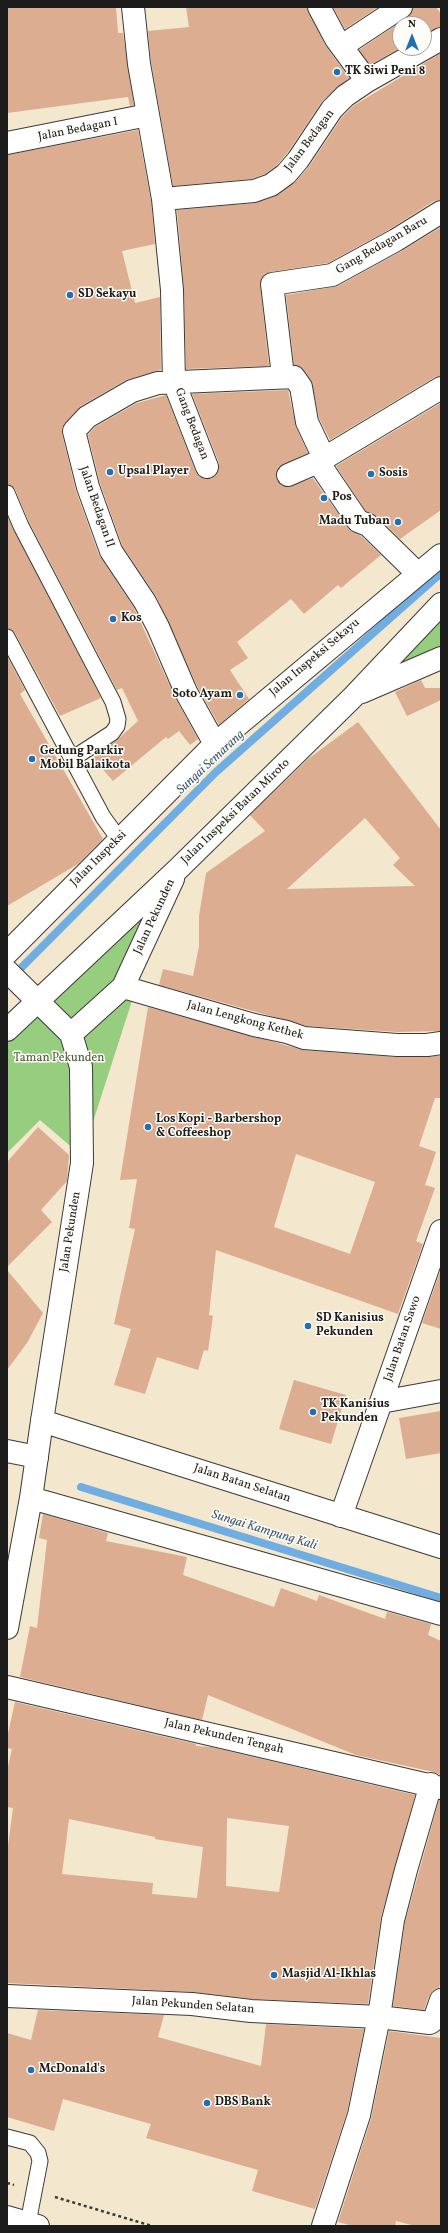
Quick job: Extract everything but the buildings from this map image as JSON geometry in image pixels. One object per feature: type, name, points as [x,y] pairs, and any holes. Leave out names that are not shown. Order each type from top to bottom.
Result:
[{"type":"street","points":[[133,7],[148,115],[162,199],[172,290],[174,382],[283,376],[294,377],[299,382],[307,422],[321,460],[358,522],[368,525],[417,573]]},
{"type":"street","points":[[319,7],[342,46],[366,81]]},
{"type":"street","points":[[342,46],[400,7]]},
{"type":"street","name":"Jalan Bedagan","points":[[162,199],[254,191],[271,185],[286,174],[298,160],[332,109],[345,96],[366,81],[441,39]]},
{"type":"street","name":"Jalan Bedagan I","points":[[7,143],[148,115]]},
{"type":"street","name":"Gang Bedagan Baru","points":[[283,376],[272,284],[332,275],[396,240],[441,212]]},
{"type":"street","name":"Gang Bedagan","points":[[174,382],[207,467]]},
{"type":"street","name":"Jalan Bedagan II","points":[[174,382],[158,383],[132,391],[87,417],[75,428],[74,435],[95,509],[111,551],[158,628],[186,692],[214,744]]},
{"type":"street","points":[[288,475],[321,460],[441,388]]},
{"type":"street","name":"Jalan Inspeksi Sekayu","points":[[192,766],[214,744],[417,573],[441,555]]},
{"type":"street","name":"Jalan Inspeksi Batan Miroto","points":[[7,1030],[32,995],[178,868],[354,696],[441,604]]},
{"type":"street","points":[[354,696],[441,658]]},
{"type":"street","name":"Jalan Inspeksi","points":[[7,952],[192,766]]},
{"type":"street","name":"Jalan Pekunden","points":[[7,1628],[31,1498],[82,1163],[81,1067],[71,1034],[123,987],[178,868]]},
{"type":"street","points":[[7,971],[71,1034]]},
{"type":"street","name":"Jalan Lengkong Kethek","points":[[123,987],[304,1038],[397,1045],[427,1046],[441,1043]]},
{"type":"street","name":"Jalan Batan Sawo","points":[[341,1516],[441,1231]]},
{"type":"street","points":[[381,1402],[441,1391]]},
{"type":"street","name":"Jalan Batan Selatan","points":[[42,1421],[441,1547]]},
{"type":"street","points":[[7,1451],[37,1457]]},
{"type":"street","points":[[31,1498],[441,1614]]},
{"type":"street","name":"Jalan Pekunden Tengah","points":[[7,1687],[436,1786]]},
{"type":"street","points":[[323,2226],[359,2115],[379,2017],[393,1920],[406,1870],[436,1786]]},
{"type":"street","name":"Jalan Pekunden Selatan","points":[[7,1996],[192,2004],[251,2011],[379,2017],[432,2023],[441,2000]]},
{"type":"street","points":[[7,2217],[33,2224]]},
{"type":"lane","points":[[7,493],[21,526],[113,702],[118,719],[117,726],[112,734],[72,759]]},
{"type":"lane","points":[[7,637],[103,817],[119,839]]},
{"type":"lane","points":[[7,2137],[30,2143],[38,2152],[40,2161],[35,2191],[33,2224]]},
{"type":"path","points":[[7,2183],[152,2226]]},
{"type":"green space","points":[[441,606],[441,654],[361,688]]},
{"type":"green space","name":"Taman Pekunden","points":[[160,893],[149,948],[82,1156],[40,1120],[7,1153],[7,1036]]},
{"type":"waterway","name":"Sungai Semarang","points":[[13,976],[216,772],[441,573]]},
{"type":"waterway","name":"Sungai Kampung Kali","points":[[81,1487],[441,1598]]},
{"type":"place","name":"TK Siwi Peni 8","points":[[337,72]]},
{"type":"place","name":"SD Sekayu","points":[[70,295]]},
{"type":"place","name":"Upsal Player","points":[[110,472]]},
{"type":"place","name":"Sosis","points":[[371,474]]},
{"type":"place","name":"Pos","points":[[324,498]]},
{"type":"place","name":"Madu Tuban","points":[[398,522]]},
{"type":"place","name":"Kos","points":[[113,619]]},
{"type":"place","name":"Soto Ayam","points":[[240,695]]},
{"type":"place","name":"Gedung Parkir Mobil Balaikota","points":[[32,759]]},
{"type":"place","name":"Los Kopi - Barbershop & Coffeeshop","points":[[148,1127]]},
{"type":"place","name":"SD Kanisius Pekunden","points":[[308,1326]]},
{"type":"place","name":"TK Kanisius Pekunden","points":[[313,1412]]},
{"type":"place","name":"Masjid Al-Ikhlas","points":[[274,1975]]},
{"type":"place","name":"McDonald's","points":[[31,2070]]},
{"type":"place","name":"DBS Bank","points":[[207,2103]]}]
